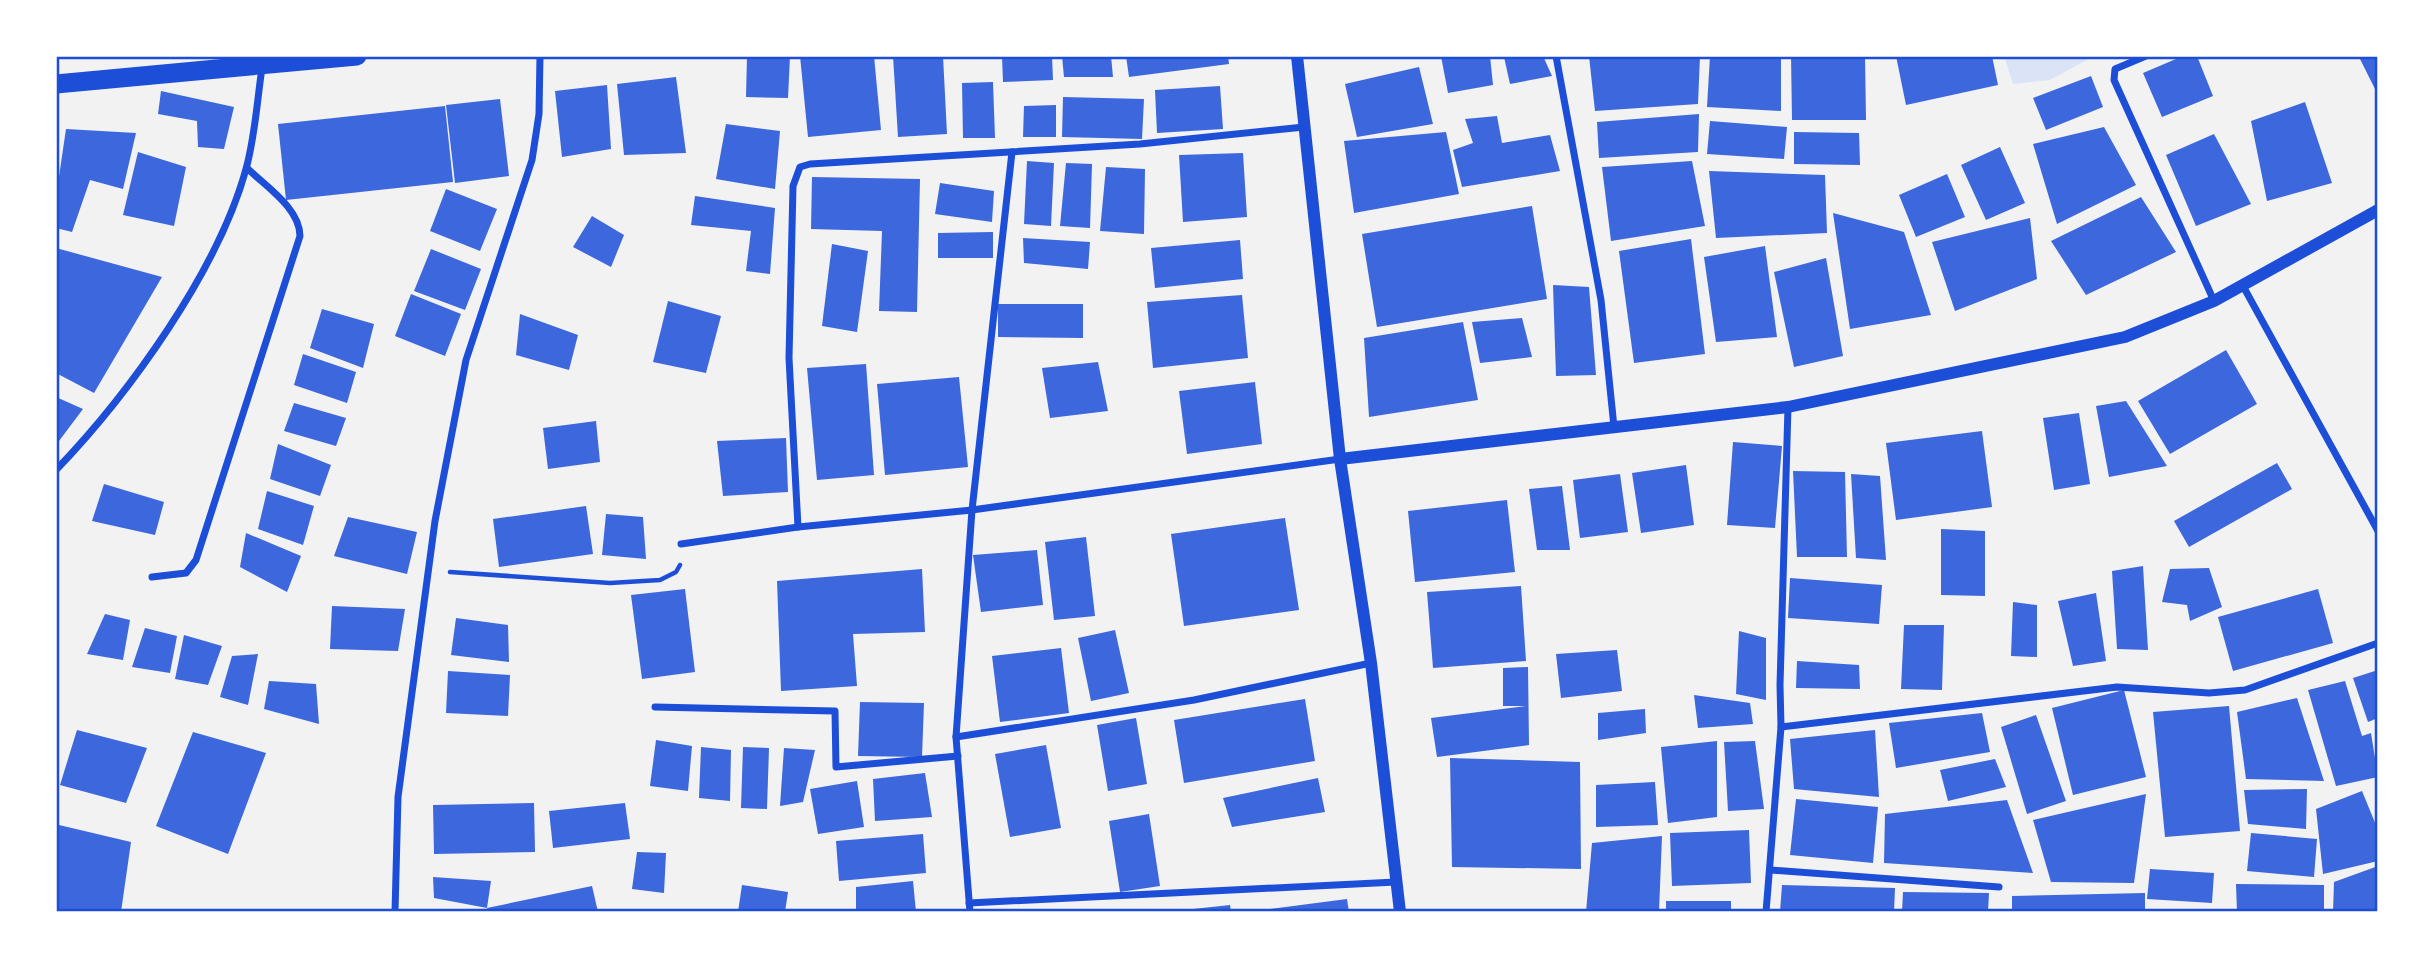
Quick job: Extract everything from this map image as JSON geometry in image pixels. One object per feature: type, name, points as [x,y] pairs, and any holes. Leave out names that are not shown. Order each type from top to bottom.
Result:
[{"type":"highway","points":[[56,84],[263,67],[357,56]]},
{"type":"street","points":[[395,912],[398,797],[437,508],[466,360],[532,160],[539,114],[540,56]]},
{"type":"street","points":[[1297,56],[1340,459],[1371,663],[1400,912]]},
{"type":"street","points":[[1556,56],[1601,300],[1614,427]]},
{"type":"street","points":[[2146,56],[2120,65],[2113,74],[2114,80],[2214,301]]},
{"type":"street","points":[[56,470],[116,402],[196,284],[224,229],[247,168],[263,67]]},
{"type":"street","points":[[798,527],[789,358],[793,186],[800,167],[1140,144],[1304,127]]},
{"type":"street","points":[[970,912],[956,737],[972,510],[1012,152]]},
{"type":"street","points":[[152,577],[186,573],[196,560],[300,236],[300,228],[290,210],[247,168]]},
{"type":"street","points":[[681,544],[798,527],[972,510],[1340,459],[1788,407],[2125,337],[2214,301],[2378,210]]},
{"type":"street","points":[[2243,286],[2378,531]]},
{"type":"street","points":[[1766,912],[1781,727],[1788,407]]},
{"type":"street","points":[[1781,727],[2117,687],[2209,693],[2245,690],[2378,643]]},
{"type":"street","points":[[956,737],[1194,700],[1371,663]]},
{"type":"street","points":[[655,707],[835,711],[836,767],[958,756]]},
{"type":"street","points":[[1771,870],[1999,887]]},
{"type":"street","points":[[969,903],[1396,881]]},
{"type":"path","points":[[429,571],[610,583],[660,580],[676,572],[682,562],[681,544]]},
{"type":"shaded area","points":[[2004,56],[2094,56],[2050,80],[2013,84]]},
{"type":"building","points":[[747,56],[790,56],[788,98],[746,97]]},
{"type":"building","points":[[800,56],[874,56],[881,130],[808,137]]},
{"type":"building","points":[[893,56],[943,56],[947,134],[898,137]]},
{"type":"building","points":[[1002,56],[1052,56],[1053,80],[1003,82]]},
{"type":"building","points":[[1062,56],[1111,56],[1113,77],[1064,77]]},
{"type":"building","points":[[1126,56],[1228,56],[1229,64],[1129,77]]},
{"type":"building","points":[[1441,56],[1490,56],[1493,85],[1448,93]]},
{"type":"building","points":[[1543,56],[1552,76],[1510,84],[1504,57]]},
{"type":"building","points":[[1589,56],[1700,56],[1698,104],[1595,111]]},
{"type":"building","points":[[1710,56],[1781,56],[1781,111],[1707,107]]},
{"type":"building","points":[[1791,56],[1865,56],[1866,120],[1792,120]]},
{"type":"building","points":[[1896,56],[1992,56],[1998,85],[1906,105]]},
{"type":"building","points":[[2183,56],[2197,56],[2213,96],[2162,117],[2143,73]]},
{"type":"building","points":[[2378,56],[2378,95],[2359,57]]},
{"type":"building","points":[[1419,67],[1433,124],[1357,137],[1345,84]]},
{"type":"building","points":[[2091,76],[2103,107],[2046,130],[2033,98]]},
{"type":"building","points":[[676,77],[686,153],[624,155],[617,84]]},
{"type":"building","points":[[993,82],[995,138],[963,138],[962,83]]},
{"type":"building","points":[[607,85],[611,149],[562,157],[555,91]]},
{"type":"building","points":[[1220,86],[1223,129],[1157,133],[1155,90]]},
{"type":"building","points":[[161,91],[234,107],[224,149],[198,147],[197,121],[158,114]]},
{"type":"building","points":[[1063,97],[1144,99],[1142,139],[1062,137]]},
{"type":"building","points":[[500,99],[509,176],[455,183],[446,105]]},
{"type":"building","points":[[2305,102],[2332,183],[2267,201],[2251,121]]},
{"type":"building","points":[[1056,105],[1056,137],[1023,137],[1024,106]]},
{"type":"building","points":[[445,106],[453,182],[286,200],[278,124]]},
{"type":"building","points":[[1699,114],[1698,152],[1599,158],[1597,122]]},
{"type":"building","points":[[1497,116],[1502,143],[1550,135],[1560,171],[1462,187],[1453,150],[1473,143],[1465,119]]},
{"type":"building","points":[[1710,121],[1787,127],[1784,159],[1707,154]]},
{"type":"building","points":[[726,124],[780,131],[775,189],[716,179]]},
{"type":"building","points":[[2104,127],[2136,185],[2057,224],[2033,144]]},
{"type":"building","points":[[66,129],[136,133],[123,189],[90,180],[72,232],[56,228],[56,197]]},
{"type":"building","points":[[1446,132],[1459,194],[1354,213],[1344,141]]},
{"type":"building","points":[[1794,132],[1859,133],[1860,165],[1794,164]]},
{"type":"building","points":[[2214,134],[2251,204],[2196,226],[2166,155]]},
{"type":"building","points":[[2000,147],[2025,203],[1986,220],[1961,165]]},
{"type":"building","points":[[138,152],[186,167],[174,226],[123,215]]},
{"type":"building","points":[[1243,153],[1247,217],[1183,222],[1179,155]]},
{"type":"building","points":[[1027,161],[1054,163],[1051,226],[1024,224]]},
{"type":"building","points":[[1692,161],[1705,226],[1611,241],[1602,167]]},
{"type":"building","points":[[1066,163],[1092,164],[1090,228],[1060,226]]},
{"type":"building","points":[[1106,167],[1145,169],[1144,234],[1100,231]]},
{"type":"building","points":[[1709,171],[1825,175],[1827,233],[1716,238]]},
{"type":"building","points":[[1947,174],[1965,217],[1916,237],[1899,195]]},
{"type":"building","points":[[812,177],[920,179],[917,312],[879,311],[882,231],[811,229]]},
{"type":"building","points":[[940,183],[994,191],[992,222],[935,214]]},
{"type":"building","points":[[446,189],[497,209],[480,251],[430,231]]},
{"type":"building","points":[[695,196],[775,208],[770,274],[746,271],[751,231],[691,225]]},
{"type":"building","points":[[2141,197],[2176,252],[2086,295],[2051,241]]},
{"type":"building","points":[[1532,206],[1547,299],[1377,327],[1362,234]]},
{"type":"building","points":[[1833,213],[1904,232],[1931,315],[1850,329]]},
{"type":"building","points":[[592,216],[624,235],[611,267],[573,247]]},
{"type":"building","points":[[2030,218],[2037,279],[1955,311],[1932,242]]},
{"type":"building","points":[[993,232],[993,258],[938,258],[938,233]]},
{"type":"building","points":[[1023,238],[1090,242],[1088,269],[1024,263]]},
{"type":"building","points":[[1691,239],[1705,354],[1634,363],[1619,251]]},
{"type":"building","points":[[1240,240],[1243,279],[1155,288],[1151,248]]},
{"type":"building","points":[[832,244],[868,251],[857,332],[822,326]]},
{"type":"building","points":[[1765,246],[1777,337],[1716,342],[1704,257]]},
{"type":"building","points":[[56,248],[162,277],[94,393],[56,373]]},
{"type":"building","points":[[431,249],[481,269],[465,310],[414,291]]},
{"type":"building","points":[[1826,258],[1843,356],[1794,367],[1774,272]]},
{"type":"building","points":[[1553,285],[1589,287],[1596,375],[1556,376]]},
{"type":"building","points":[[411,294],[461,314],[445,356],[395,336]]},
{"type":"building","points":[[1242,295],[1248,358],[1153,368],[1147,302]]},
{"type":"building","points":[[668,301],[721,316],[706,373],[653,362]]},
{"type":"building","points":[[998,304],[1083,304],[1083,338],[998,337]]},
{"type":"building","points":[[322,309],[374,324],[363,368],[310,348]]},
{"type":"building","points":[[520,314],[578,335],[569,370],[516,355]]},
{"type":"building","points":[[1522,318],[1532,357],[1480,363],[1472,322]]},
{"type":"building","points":[[1463,322],[1478,400],[1369,417],[1364,338]]},
{"type":"building","points":[[2226,350],[2257,404],[2170,454],[2138,401]]},
{"type":"building","points":[[303,354],[356,372],[347,403],[294,385]]},
{"type":"building","points":[[1098,362],[1108,411],[1050,418],[1042,368]]},
{"type":"building","points":[[866,364],[874,475],[817,480],[807,368]]},
{"type":"building","points":[[959,377],[968,467],[885,475],[877,384]]},
{"type":"building","points":[[1255,382],[1262,444],[1187,454],[1179,391]]},
{"type":"building","points":[[56,397],[83,409],[56,445]]},
{"type":"building","points":[[2126,401],[2167,466],[2109,477],[2096,406]]},
{"type":"building","points":[[294,403],[346,418],[336,446],[284,431]]},
{"type":"building","points":[[2079,413],[2090,484],[2054,490],[2043,418]]},
{"type":"building","points":[[596,421],[600,462],[548,469],[543,428]]},
{"type":"building","points":[[1982,431],[1992,507],[1896,520],[1886,443]]},
{"type":"building","points":[[786,438],[788,492],[723,496],[717,441]]},
{"type":"building","points":[[1733,442],[1782,446],[1775,528],[1727,525]]},
{"type":"building","points":[[278,444],[331,465],[320,496],[270,479]]},
{"type":"building","points":[[2277,463],[2292,489],[2189,547],[2174,521]]},
{"type":"building","points":[[1686,465],[1694,525],[1641,533],[1632,473]]},
{"type":"building","points":[[1793,471],[1845,472],[1847,557],[1797,557]]},
{"type":"building","points":[[1620,474],[1628,532],[1580,538],[1573,480]]},
{"type":"building","points":[[1851,474],[1880,476],[1886,560],[1856,558]]},
{"type":"building","points":[[104,484],[164,502],[155,535],[92,521]]},
{"type":"building","points":[[1562,486],[1570,550],[1537,550],[1529,489]]},
{"type":"building","points":[[267,491],[314,506],[303,545],[258,529]]},
{"type":"building","points":[[1507,500],[1515,572],[1415,582],[1408,511]]},
{"type":"building","points":[[586,506],[593,554],[499,567],[493,519]]},
{"type":"building","points":[[606,514],[643,517],[646,559],[602,555]]},
{"type":"building","points":[[348,517],[417,532],[407,574],[334,556]]},
{"type":"building","points":[[1285,518],[1299,610],[1184,626],[1171,534]]},
{"type":"building","points":[[1941,529],[1985,531],[1985,596],[1941,595]]},
{"type":"building","points":[[246,533],[301,556],[287,592],[240,567]]},
{"type":"building","points":[[1086,537],[1095,616],[1054,620],[1045,542]]},
{"type":"building","points":[[1037,550],[1043,605],[981,612],[973,555]]},
{"type":"building","points":[[2143,566],[2148,650],[2117,649],[2112,571]]},
{"type":"building","points":[[2209,568],[2222,607],[2190,621],[2187,605],[2162,602],[2170,569]]},
{"type":"building","points":[[922,569],[925,632],[853,634],[857,686],[781,691],[777,581]]},
{"type":"building","points":[[1790,578],[1882,585],[1879,624],[1788,618]]},
{"type":"building","points":[[1521,586],[1526,661],[1433,668],[1427,592]]},
{"type":"building","points":[[685,589],[695,672],[642,679],[631,595]]},
{"type":"building","points":[[2318,589],[2333,643],[2233,671],[2218,617]]},
{"type":"building","points":[[2096,593],[2106,661],[2073,666],[2058,601]]},
{"type":"building","points":[[2013,602],[2037,605],[2037,657],[2011,656]]},
{"type":"building","points":[[332,606],[405,609],[398,651],[330,649]]},
{"type":"building","points":[[105,614],[130,620],[123,660],[87,654]]},
{"type":"building","points":[[456,618],[508,625],[509,662],[451,655]]},
{"type":"building","points":[[1904,625],[1944,625],[1942,690],[1901,689]]},
{"type":"building","points":[[145,628],[177,636],[170,673],[132,667]]},
{"type":"building","points":[[1115,630],[1129,693],[1091,701],[1078,638]]},
{"type":"building","points":[[1739,631],[1766,638],[1766,700],[1736,694]]},
{"type":"building","points":[[184,635],[222,646],[208,685],[175,679]]},
{"type":"building","points":[[1061,648],[1069,713],[1000,722],[992,656]]},
{"type":"building","points":[[1617,650],[1622,691],[1561,698],[1556,654]]},
{"type":"building","points":[[258,654],[248,705],[220,697],[232,656]]},
{"type":"building","points":[[1797,661],[1859,665],[1860,689],[1796,688]]},
{"type":"building","points":[[1528,667],[1529,745],[1437,757],[1431,718],[1526,706],[1503,706],[1503,668]]},
{"type":"building","points":[[2378,670],[2378,718],[2368,722],[2353,678]]},
{"type":"building","points":[[448,671],[510,675],[508,716],[446,713]]},
{"type":"building","points":[[269,681],[316,684],[319,724],[264,709]]},
{"type":"building","points":[[2345,681],[2362,736],[2371,733],[2378,777],[2336,786],[2308,690]]},
{"type":"building","points":[[2124,690],[2146,777],[2073,795],[2052,708]]},
{"type":"building","points":[[1694,695],[1750,703],[1753,724],[1698,728]]},
{"type":"building","points":[[2297,698],[2324,781],[2246,779],[2237,712]]},
{"type":"building","points":[[1305,699],[1315,761],[1184,783],[1174,720]]},
{"type":"building","points":[[860,702],[924,703],[922,757],[858,756]]},
{"type":"building","points":[[2229,706],[2240,831],[2165,837],[2153,712]]},
{"type":"building","points":[[1645,709],[1646,733],[1598,740],[1598,713]]},
{"type":"building","points":[[1982,713],[1990,752],[1896,768],[1889,723]]},
{"type":"building","points":[[2036,715],[2066,801],[2027,814],[2001,727]]},
{"type":"building","points":[[1136,718],[1147,784],[1108,791],[1097,725]]},
{"type":"building","points":[[77,730],[147,748],[126,803],[60,785]]},
{"type":"building","points":[[1875,730],[1879,797],[1794,789],[1790,739]]},
{"type":"building","points":[[193,732],[266,753],[228,854],[156,826]]},
{"type":"building","points":[[656,740],[692,746],[688,791],[650,786]]},
{"type":"building","points":[[1717,741],[1717,817],[1668,823],[1661,747]]},
{"type":"building","points":[[1755,741],[1764,809],[1728,811],[1724,742]]},
{"type":"building","points":[[1046,745],[1061,828],[1010,837],[995,754]]},
{"type":"building","points":[[701,747],[731,750],[730,801],[699,798]]},
{"type":"building","points":[[743,747],[769,748],[767,809],[741,808]]},
{"type":"building","points":[[784,748],[815,750],[803,802],[780,806]]},
{"type":"building","points":[[1450,758],[1580,762],[1581,869],[1452,867]]},
{"type":"building","points":[[1995,759],[2006,787],[1948,801],[1940,770]]},
{"type":"building","points":[[925,773],[932,817],[875,821],[873,779]]},
{"type":"building","points":[[1318,778],[1325,812],[1232,827],[1223,798]]},
{"type":"building","points":[[857,781],[864,827],[818,834],[810,789]]},
{"type":"building","points":[[1655,782],[1658,825],[1596,827],[1596,785]]},
{"type":"building","points":[[2307,789],[2306,829],[2248,824],[2244,790]]},
{"type":"building","points":[[2362,791],[2378,830],[2378,861],[2323,874],[2316,809]]},
{"type":"building","points":[[2146,794],[2134,883],[2051,882],[2033,820]]},
{"type":"building","points":[[1796,799],[1878,807],[1873,863],[1790,855]]},
{"type":"building","points":[[2007,800],[2033,873],[1884,863],[1885,814]]},
{"type":"building","points":[[534,803],[535,852],[434,854],[433,805]]},
{"type":"building","points":[[625,803],[630,839],[553,848],[549,811]]},
{"type":"building","points":[[1149,814],[1160,886],[1120,892],[1109,821]]},
{"type":"building","points":[[59,825],[131,842],[121,912],[56,912]]},
{"type":"building","points":[[1749,830],[1751,883],[1672,886],[1670,833]]},
{"type":"building","points":[[2251,833],[2317,839],[2314,877],[2247,871]]},
{"type":"building","points":[[923,834],[926,873],[839,881],[836,841]]},
{"type":"building","points":[[1662,836],[1659,912],[1586,912],[1592,843]]},
{"type":"building","points":[[637,852],[666,853],[664,893],[632,889]]},
{"type":"building","points":[[2378,866],[2378,912],[2333,912],[2334,882]]},
{"type":"building","points":[[2150,869],[2214,873],[2212,903],[2147,899]]},
{"type":"building","points":[[433,877],[491,881],[487,908],[434,898]]},
{"type":"building","points":[[913,881],[916,912],[856,912],[856,887]]},
{"type":"building","points":[[2236,884],[2324,885],[2324,912],[2237,912]]},
{"type":"building","points":[[742,885],[788,892],[785,912],[738,912]]},
{"type":"building","points":[[1782,885],[1895,888],[1894,912],[1780,912]]},
{"type":"building","points":[[592,886],[598,912],[488,912],[487,908]]},
{"type":"building","points":[[1903,892],[1989,893],[1988,912],[1902,912]]},
{"type":"building","points":[[2145,893],[2145,912],[2012,912],[2012,896]]},
{"type":"building","points":[[1347,899],[1349,912],[1262,912],[1262,910]]},
{"type":"building","points":[[1666,901],[1731,901],[1731,912],[1666,912]]},
{"type":"building","points":[[1230,905],[1231,912],[1193,912],[1193,909]]}]
